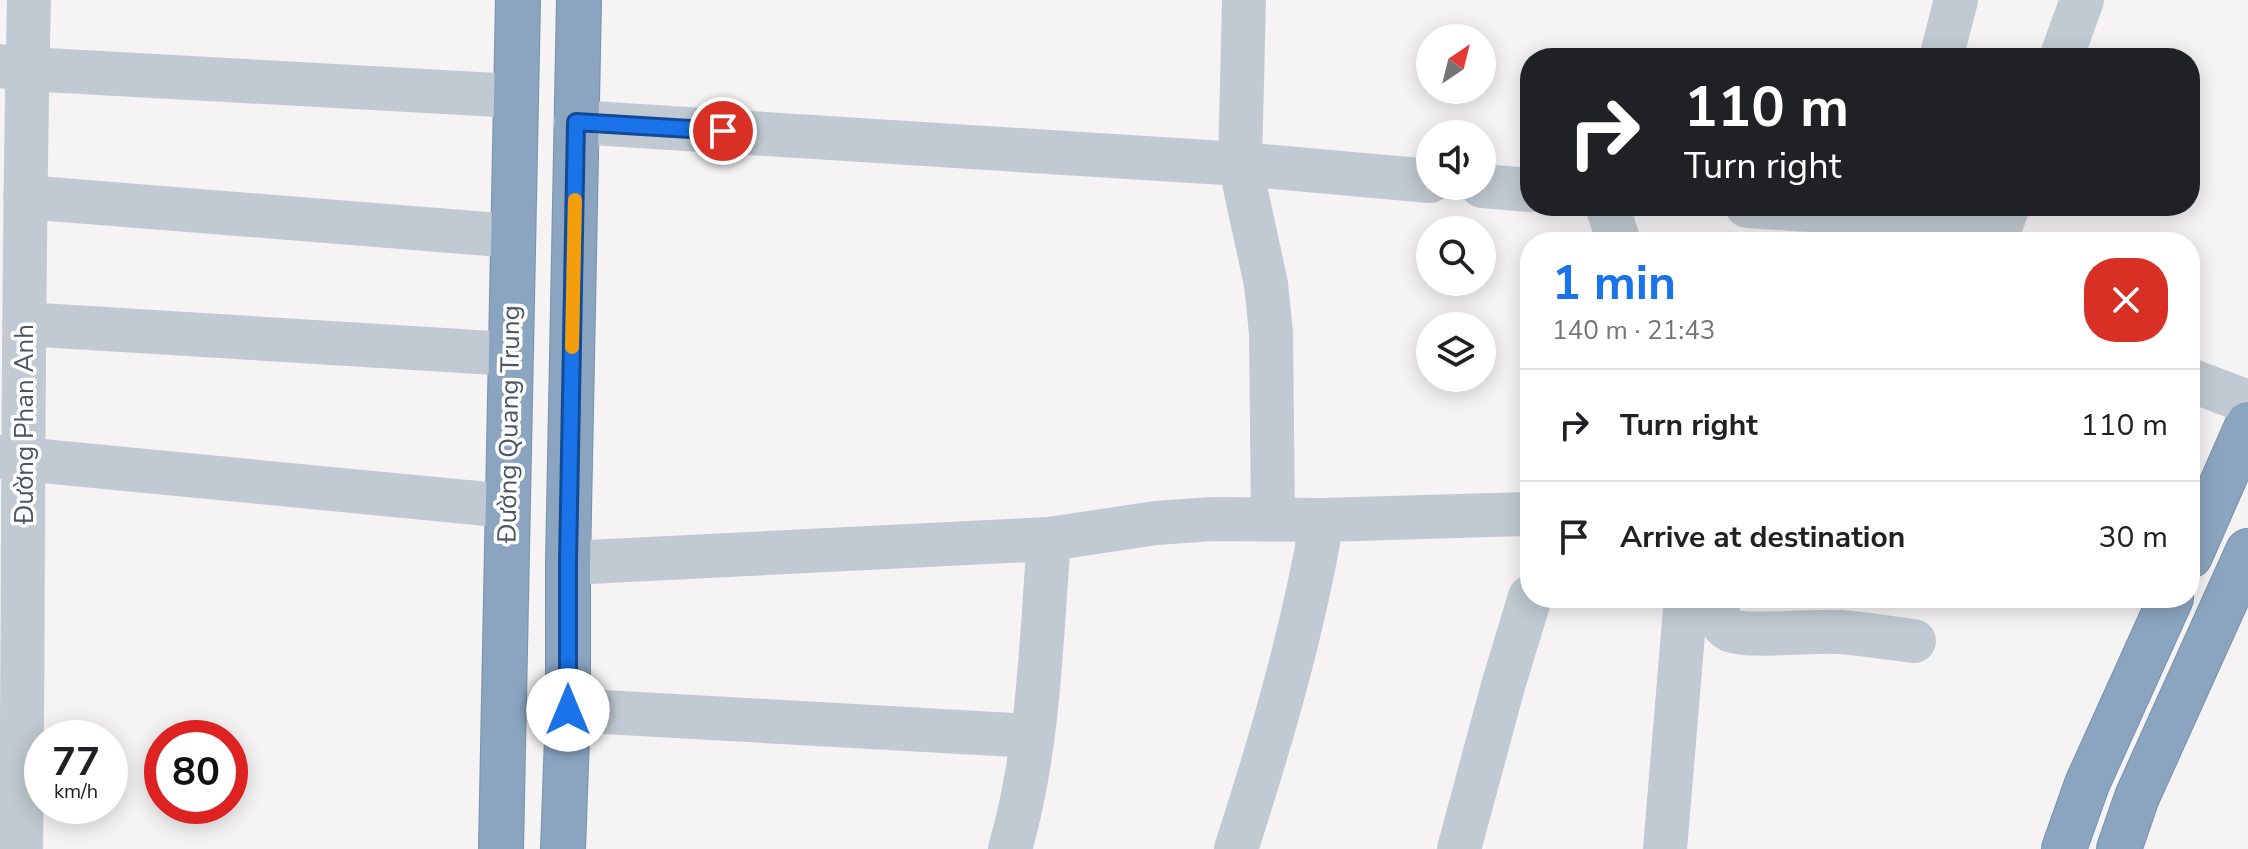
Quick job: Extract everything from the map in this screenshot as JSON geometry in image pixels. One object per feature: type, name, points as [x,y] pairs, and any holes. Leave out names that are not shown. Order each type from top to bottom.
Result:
[{"type":"highway","name":"Đường Quang Trung","points":[[501,849],[518,0]]},
{"type":"highway","points":[[563,849],[579,0]]},
{"type":"highway","points":[[2200,533],[2248,424]]},
{"type":"highway","points":[[2119,849],[2137,797],[2247,555]]},
{"type":"highway","points":[[2064,849],[2087,784],[2166,608]]},
{"type":"street","name":"Đường Phan Anh","points":[[21,849],[12,459],[24,324],[12,256],[25,197],[14,68],[29,0]]},
{"type":"street","points":[[1244,0],[1240,164],[1266,284],[1271,333],[1273,519]]},
{"type":"street","points":[[1944,48],[1956,0]]},
{"type":"street","points":[[2065,48],[2082,0]]},
{"type":"street","points":[[14,68],[516,96]]},
{"type":"street","points":[[576,122],[1240,164],[1416,180]]},
{"type":"street","points":[[1496,187],[1520,189]]},
{"type":"street","points":[[25,197],[513,236]]},
{"type":"street","points":[[1915,216],[1963,232]]},
{"type":"street","points":[[24,324],[511,354]]},
{"type":"street","points":[[2200,384],[2248,402]]},
{"type":"street","points":[[12,459],[508,506]]},
{"type":"street","points":[[568,563],[1049,539],[1156,523],[1213,519],[1322,520],[1520,514]]},
{"type":"street","points":[[1236,849],[1276,724],[1311,587],[1322,520]]},
{"type":"street","points":[[1010,849],[1024,791],[1038,693],[1049,539]]},
{"type":"street","points":[[1459,849],[1527,608]]},
{"type":"street","points":[[1665,849],[1685,608]]},
{"type":"street","points":[[1717,608],[1724,625],[1742,633],[1843,632],[1914,641]]},
{"type":"street","points":[[568,710],[1032,736]]},
{"type":"slow traffic","points":[[572,347],[575,200]]},
{"type":"route","points":[[568,710],[576,122],[723,131]]}]
